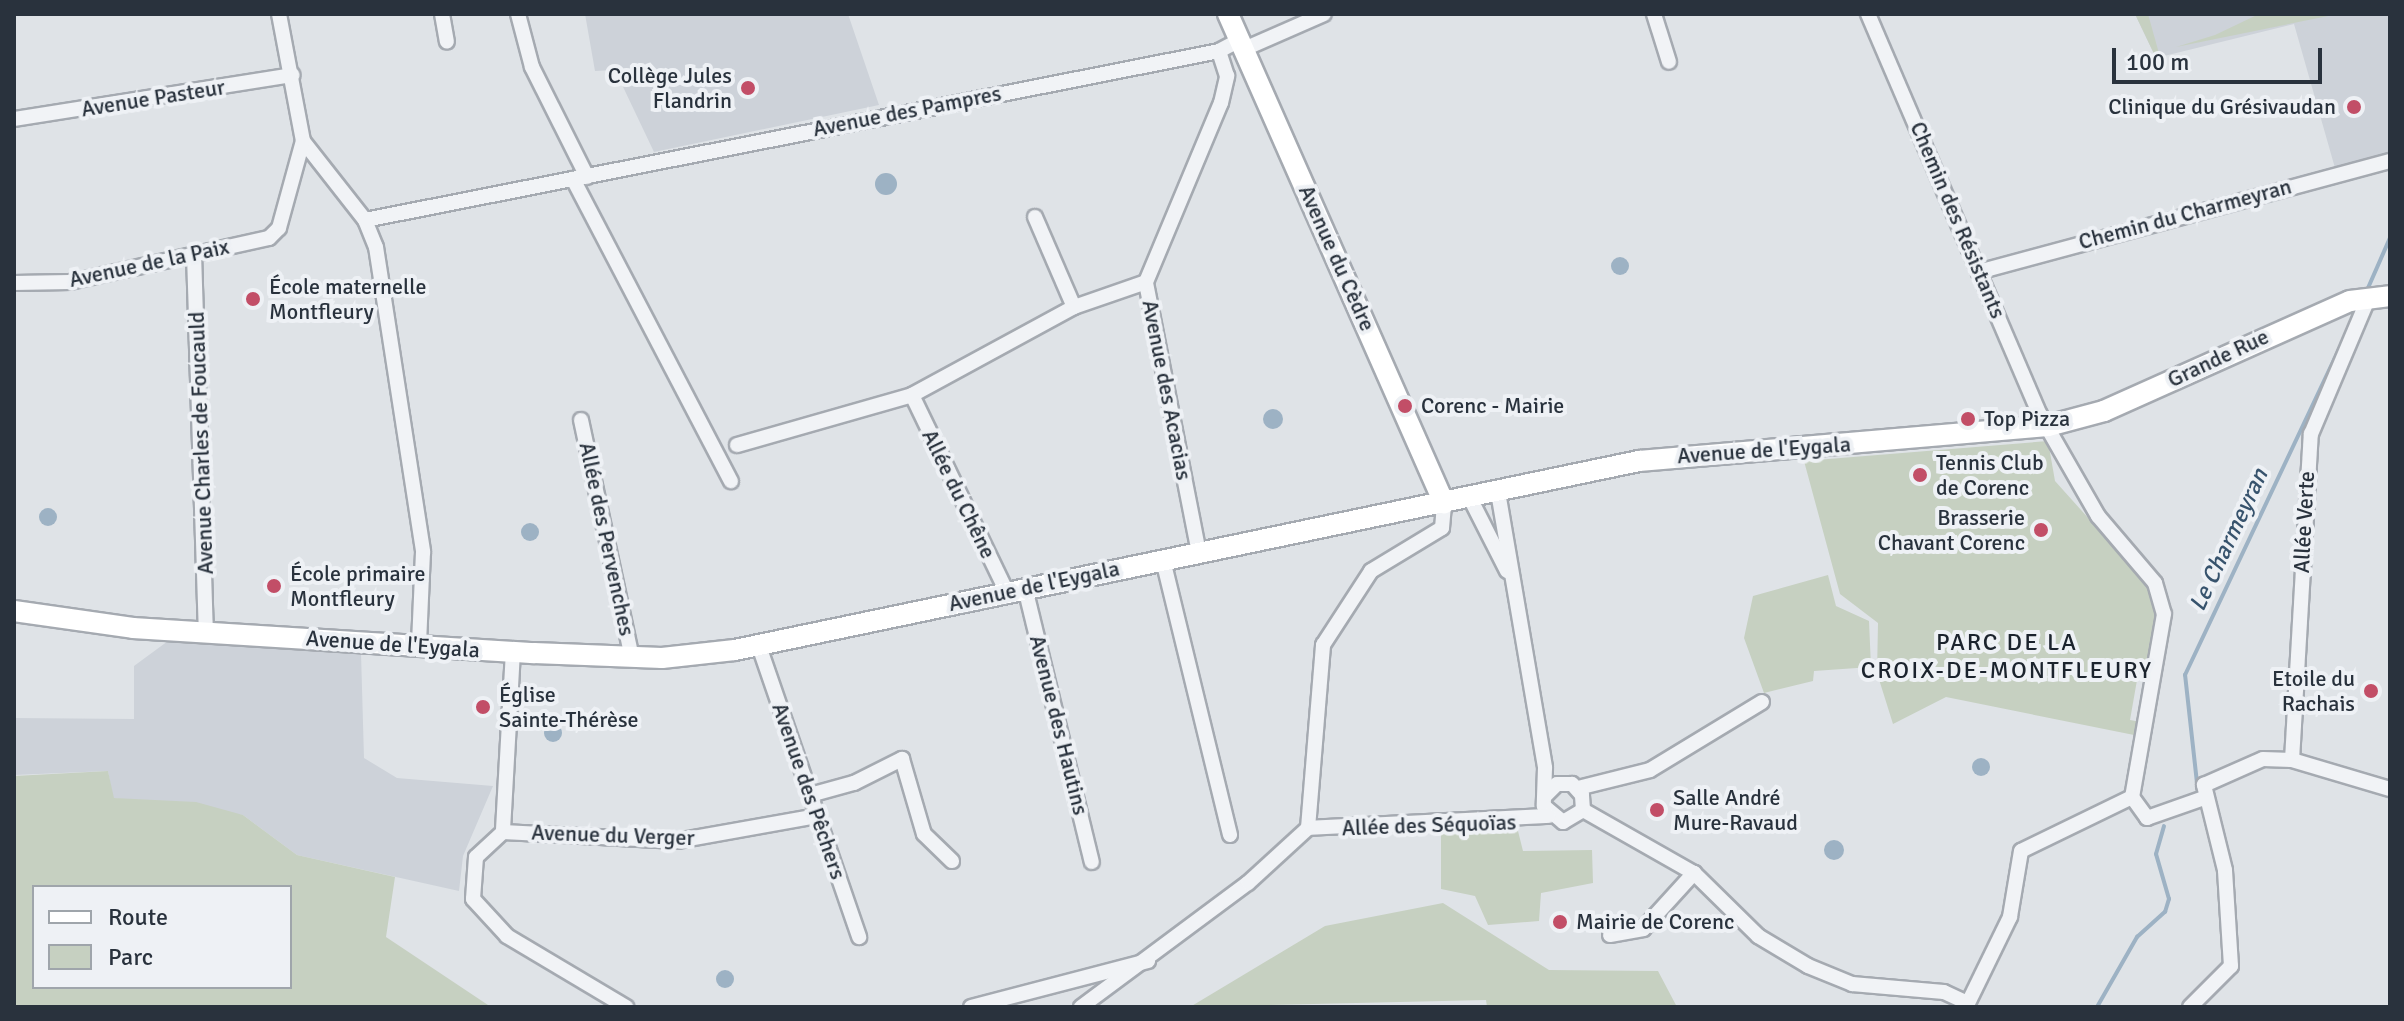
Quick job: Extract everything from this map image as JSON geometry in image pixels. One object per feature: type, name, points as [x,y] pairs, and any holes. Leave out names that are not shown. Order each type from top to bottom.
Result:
[{"type":"street","points":[[279,14],[293,75],[303,141],[296,162],[320,159]]},
{"type":"street","points":[[442,14],[447,42]]},
{"type":"street","points":[[518,14],[532,67],[580,178],[731,481]]},
{"type":"street","name":"Avenue du Cèdre","points":[[1228,14],[1444,503]]},
{"type":"street","name":"Avenue des Pampres","points":[[365,220],[1219,51],[1324,14]]},
{"type":"street","points":[[1654,14],[1669,62]]},
{"type":"street","name":"Chemin des Résistants","points":[[1868,14],[2048,426],[2098,516],[2155,583],[2164,614],[2132,797]]},
{"type":"street","name":"Avenue des Acacias","points":[[1199,553],[1146,282],[1221,103],[1227,76],[1219,51]]},
{"type":"street","name":"Avenue Pasteur","points":[[14,119],[293,75]]},
{"type":"street","points":[[303,141],[365,220],[376,247],[422,569],[419,644]]},
{"type":"street","name":"Chemin du Charmeyran","points":[[1982,271],[2390,161]]},
{"type":"street","name":"Avenue de la Paix","points":[[14,283],[70,282],[269,238],[279,228],[296,162]]},
{"type":"street","points":[[1035,217],[1074,307]]},
{"type":"street","name":"Avenue Charles de Foucauld","points":[[194,254],[206,632]]},
{"type":"street","points":[[737,445],[912,395],[1074,307],[1146,282]]},
{"type":"street","name":"Grande Rue","points":[[2048,426],[2104,411],[2289,326],[2380,297]]},
{"type":"street","name":"Allée Verte","points":[[2292,760],[2311,434],[2380,297]]},
{"type":"street","name":"Allée du Chêne","points":[[912,395],[1016,590]]},
{"type":"street","name":"Allée des Pervenches","points":[[581,420],[632,658]]},
{"type":"street","name":"Avenue de l'Eygala","points":[[14,611],[206,632],[632,658],[759,646],[1016,590],[1712,450],[1954,440],[2048,426]]},
{"type":"street","points":[[1498,492],[1507,571],[1545,768],[1549,816]]},
{"type":"street","points":[[1470,498],[1507,571]]},
{"type":"street","points":[[1081,1007],[1148,961],[1308,828],[1323,645],[1371,571],[1442,528],[1444,503]]},
{"type":"street","points":[[1163,560],[1230,835]]},
{"type":"street","name":"Avenue des Hautins","points":[[1016,590],[1092,862]]},
{"type":"street","name":"Avenue des Pêchers","points":[[759,646],[859,937]]},
{"type":"street","points":[[513,651],[503,832],[476,857],[470,877],[484,919],[626,1007]]},
{"type":"street","points":[[1546,795],[1571,786],[1650,770],[1762,702]]},
{"type":"street","points":[[810,795],[902,759],[924,834],[952,861]]},
{"type":"street","points":[[2190,1007],[2231,966],[2225,870],[2204,798],[2204,785],[2231,767],[2292,760],[2390,789]]},
{"type":"street","points":[[1545,768],[1571,786],[1583,810],[1694,873],[1758,936],[1808,966],[1852,984],[1944,992],[1969,1005],[2010,917],[2021,851],[2132,797],[2147,818],[2204,798]]},
{"type":"street","name":"Allée des Séquoïas","points":[[1308,828],[1549,816],[1569,822],[1583,810]]},
{"type":"street","name":"Avenue du Verger","points":[[503,832],[677,841],[818,816]]},
{"type":"street","points":[[1610,935],[1643,929],[1694,873]]},
{"type":"street","points":[[971,1007],[1148,961]]},
{"type":"shaded area","name":"Collège Jules Flandrin","points":[[585,14],[848,14],[879,105],[654,152],[615,70],[595,71]]},
{"type":"shaded area","name":"Clinique du Grésivaudan","points":[[2135,14],[2390,14],[2390,155],[2335,168],[2294,24],[2156,58]]},
{"type":"shaded area","points":[[168,641],[361,653],[364,758],[397,778],[493,786],[463,856],[459,891],[297,855],[243,815],[113,798],[108,771],[14,775],[14,718],[134,719],[134,666]]},
{"type":"green space","points":[[2135,14],[2148,14],[2160,57],[2156,58]]},
{"type":"green space","points":[[2259,14],[2338,14],[2176,47],[2215,35]]},
{"type":"green space","points":[[2048,441],[2055,481],[2151,588],[2156,615],[2150,657],[2140,663],[2130,720],[2141,722],[2139,736],[1946,697],[1893,724],[1877,673],[1878,623],[1840,594],[1804,461]]},
{"type":"green space","points":[[1828,575],[1836,606],[1869,621],[1871,667],[1814,671],[1813,681],[1764,693],[1744,638],[1753,596]]},
{"type":"green space","points":[[108,771],[114,798],[196,802],[243,815],[297,855],[395,877],[386,937],[491,1007],[14,1007],[14,776]]},
{"type":"green space","points":[[1518,831],[1523,851],[1592,850],[1593,883],[1541,893],[1539,921],[1488,925],[1475,896],[1441,889],[1441,834]]},
{"type":"green space","points":[[1443,903],[1549,970],[1658,971],[1677,1007],[1487,1007],[1486,1000],[1190,1007],[1325,926]]},
{"type":"water","points":[[886,173],[894,176],[897,184],[894,192],[886,195],[878,192],[875,184],[878,176]]},
{"type":"water","points":[[1620,257],[1629,266],[1620,275],[1611,266]]},
{"type":"water","points":[[1273,409],[1280,412],[1283,419],[1280,426],[1273,429],[1266,426],[1263,419],[1266,412]]},
{"type":"water","points":[[44,508],[52,508],[57,517],[55,524],[44,526],[39,521],[39,513]]},
{"type":"water","points":[[526,523],[534,523],[539,532],[537,539],[526,541],[521,536],[521,528]]},
{"type":"water","points":[[553,724],[562,733],[553,742],[544,733]]},
{"type":"water","points":[[1981,758],[1990,767],[1981,776],[1972,767]]},
{"type":"water","points":[[1834,840],[1841,843],[1844,850],[1841,857],[1834,860],[1827,857],[1824,850],[1827,843]]},
{"type":"water","points":[[721,970],[729,970],[734,979],[732,986],[721,988],[716,983],[716,975]]},
{"type":"waterway","name":"Le Charmeyran","points":[[2368,288],[2390,238]]},
{"type":"waterway","name":"Le Charmeyran","points":[[2198,792],[2185,675],[2349,328]]},
{"type":"waterway","name":"Le Charmeyran","points":[[2097,1007],[2137,937],[2165,912],[2169,899],[2156,854],[2164,826]]},
{"type":"place","name":"Collège Jules Flandrin","points":[[748,88]]},
{"type":"place","name":"Clinique du Grésivaudan","points":[[2354,107]]},
{"type":"place","name":"École maternelle Montfleury","points":[[253,299]]},
{"type":"place","name":"Corenc - Mairie","points":[[1405,406]]},
{"type":"place","name":"Top Pizza","points":[[1968,419]]},
{"type":"place","name":"Tennis Club de Corenc","points":[[1920,475]]},
{"type":"place","name":"Brasserie Chavant Corenc","points":[[2041,530]]},
{"type":"place","name":"École primaire Montfleury","points":[[274,586]]},
{"type":"place","name":"Etoile du Rachais","points":[[2371,691]]},
{"type":"place","name":"Église Sainte-Thérèse","points":[[483,707]]},
{"type":"place","name":"Salle André Mure-Ravaud","points":[[1657,810]]},
{"type":"place","name":"Mairie de Corenc","points":[[1560,922]]},
{"type":"district","name":"PARC DE LA CROIX-DE-MONTFLEURY","points":[[2007,657]]}]
